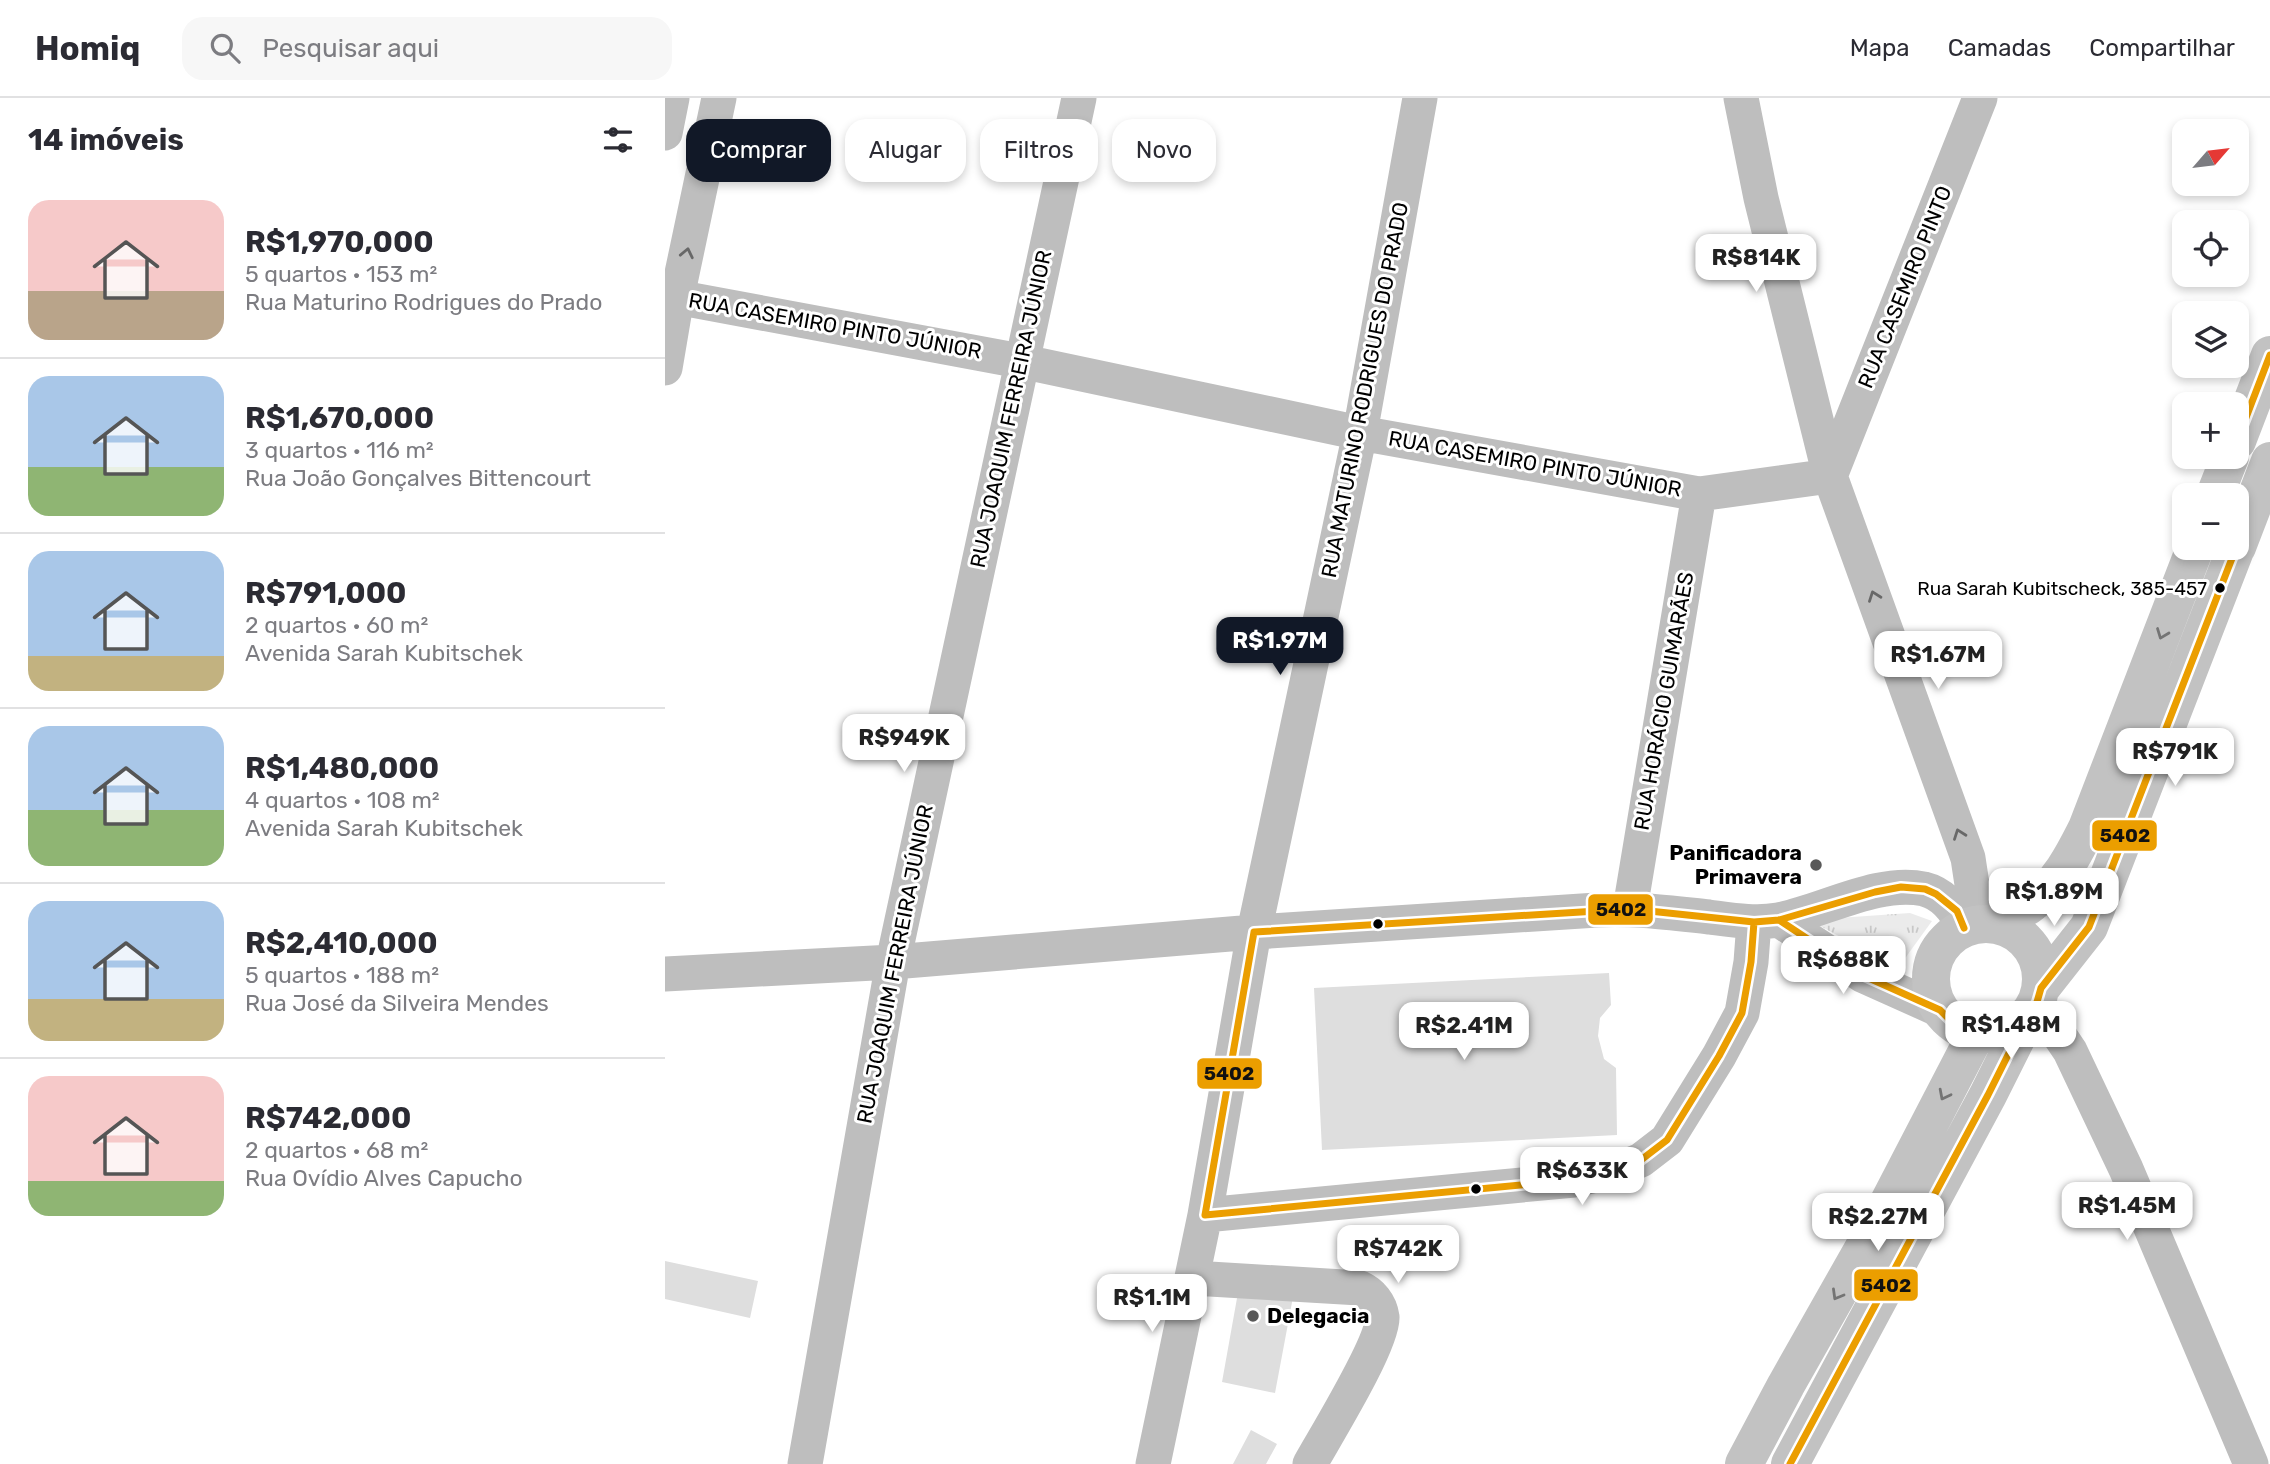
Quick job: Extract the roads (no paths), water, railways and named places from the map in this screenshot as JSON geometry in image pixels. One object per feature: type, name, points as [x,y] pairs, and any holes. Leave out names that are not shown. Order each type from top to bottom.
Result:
[{"type":"main road","points":[[2249,410],[2270,355]]},
{"type":"main road","points":[[2249,514],[2270,461]]},
{"type":"main road","points":[[1979,925],[2014,931],[2030,946],[2040,966],[2035,1003],[2003,1033],[1976,1034],[1956,1026],[1940,1010],[1931,988],[1933,964],[1944,943],[1979,925],[2032,904],[2061,874],[2087,828],[2190,560]]},
{"type":"main road","points":[[1745,1464],[1786,1385],[1988,1095],[2035,1003],[2089,927],[2231,560]]},
{"type":"main road","points":[[1790,1464],[1895,1229],[1976,1034]]},
{"type":"street","points":[[665,133],[672,98]]},
{"type":"street","points":[[665,368],[671,296],[719,98]]},
{"type":"street","name":"RUA JOAQUIM FERREIRA JÚNIOR","points":[[805,1464],[893,962],[1020,360],[1079,98]]},
{"type":"street","name":"RUA MATURINO RODRIGUES DO PRADO","points":[[1153,1464],[1193,1278],[1254,932],[1360,433],[1420,98]]},
{"type":"street","name":"RUA CASEMIRO PINTO","points":[[1830,476],[1980,98]]},
{"type":"street","points":[[1742,99],[1761,198],[1830,476],[1968,858],[1979,925]]},
{"type":"street","name":"RUA CASEMIRO PINTO JÚNIOR","points":[[671,296],[1020,360],[1360,433],[1699,494],[1830,476]]},
{"type":"street","name":"RUA HORÁCIO GUIMARÃES","points":[[1630,909],[1699,494]]},
{"type":"street","points":[[665,974],[893,962],[1254,932],[1630,909],[1766,921],[1901,887],[1936,894],[1979,925]]},
{"type":"street","points":[[1766,921],[1862,975],[1940,1010]]},
{"type":"street","points":[[1205,1214],[1574,1180],[1615,1171],[1641,1160],[1667,1140],[1742,1013],[1751,962],[1766,921]]},
{"type":"street","points":[[2035,1003],[2070,1051],[2126,1170],[2251,1464]]},
{"type":"street","points":[[1193,1278],[1360,1287],[1373,1296],[1382,1317],[1381,1331],[1356,1383],[1310,1464]]},
{"type":"place","name":"Rua Sarah Kubitscheck, 385-457","points":[[2220,588]]},
{"type":"place","name":"Panificadora Primavera","points":[[1816,865]]},
{"type":"place","name":"Delegacia","points":[[1253,1316]]}]
